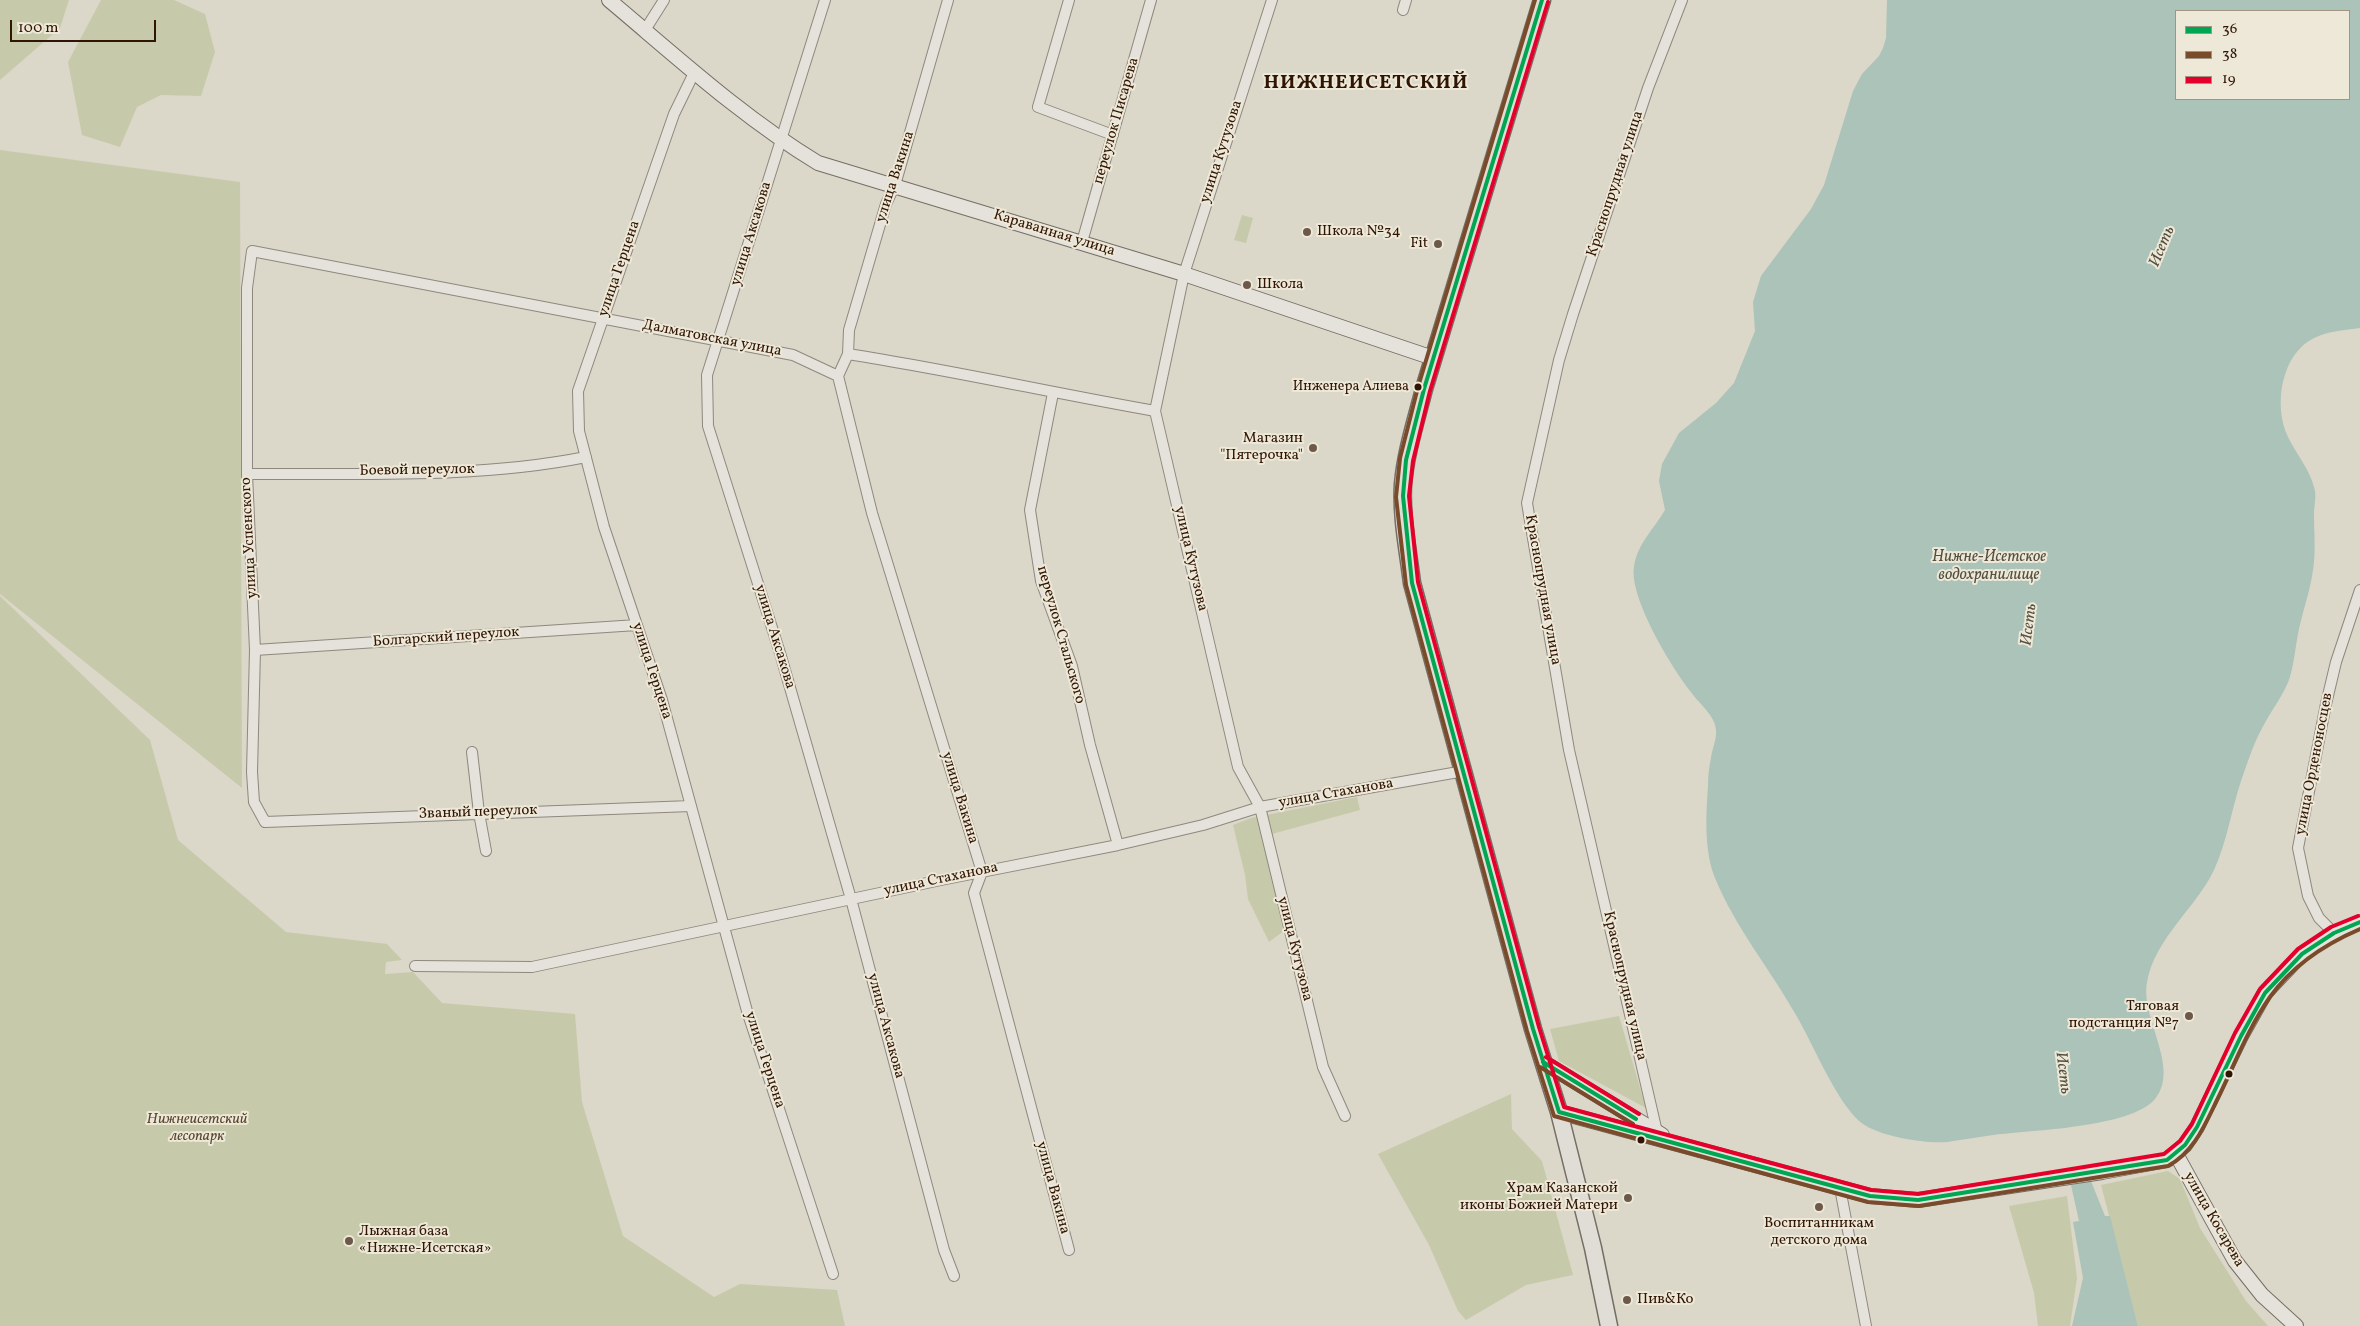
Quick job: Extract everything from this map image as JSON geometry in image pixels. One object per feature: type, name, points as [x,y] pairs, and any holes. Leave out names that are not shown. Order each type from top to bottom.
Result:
[{"type":"main road","points":[[1542,0],[1433,358],[1408,450],[1403,485],[1403,519],[1412,583],[1543,1062],[1559,1112],[1593,1248],[1609,1326]]},
{"type":"street","name":"Караванная улица","points":[[609,0],[694,73],[780,140],[818,163],[1184,274],[1433,358]]},
{"type":"street","points":[[645,30],[664,0]]},
{"type":"street","name":"улица Аксакова","points":[[824,0],[707,375],[708,426],[780,654],[851,899],[944,1250],[954,1276]]},
{"type":"street","name":"улица Вакина","points":[[848,354],[849,330],[886,204],[895,185],[948,0]]},
{"type":"street","points":[[1069,0],[1038,107],[1113,135]]},
{"type":"street","name":"переулок Писарева","points":[[1082,242],[1152,0]]},
{"type":"street","name":"улица Кутузова","points":[[1272,0],[1184,274],[1155,412],[1238,767],[1260,807],[1323,1067],[1345,1116]]},
{"type":"street","name":"Краснопрудная улица","points":[[1658,1132],[1569,750],[1527,503],[1559,360],[1573,314],[1648,88],[1682,0]]},
{"type":"street","name":"улица Герцена","points":[[694,73],[674,114],[578,391],[579,431],[604,527],[662,700],[748,1011],[833,1274]]},
{"type":"street","name":"Далматовская улица","points":[[252,251],[793,355],[838,376]]},
{"type":"street","name":"улица Успенского","points":[[252,251],[247,288],[247,474],[255,650],[252,772],[254,802],[265,822]]},
{"type":"street","points":[[838,376],[848,354],[921,366],[1155,412]]},
{"type":"street","name":"улица Вакина","points":[[838,376],[872,513],[982,872],[974,893],[1069,1250]]},
{"type":"street","name":"переулок Стальского","points":[[1053,393],[1030,510],[1041,580],[1072,666],[1090,745],[1118,845]]},
{"type":"street","name":"Боевой переулок","points":[[247,474],[439,472],[543,466],[586,457]]},
{"type":"street","name":"улица Орденоносцев","points":[[2334,933],[2319,918],[2308,896],[2298,848],[2336,662],[2360,590]]},
{"type":"street","name":"Болгарский переулок","points":[[255,650],[637,625]]},
{"type":"street","points":[[472,752],[479,813],[486,851]]},
{"type":"street","name":"улица Стаханова","points":[[416,966],[532,967],[851,899],[1118,845],[1203,825],[1260,807],[1464,771]]},
{"type":"street","name":"Званый переулок","points":[[265,822],[691,806]]},
{"type":"street","points":[[1559,1112],[1870,1196],[1918,1200],[2038,1183],[2167,1160],[2185,1145],[2197,1127],[2241,1036],[2266,993],[2302,954],[2334,933],[2360,922]]},
{"type":"street","points":[[1543,1062],[1676,1144]]},
{"type":"street","name":"улица Косарева","points":[[2176,1154],[2235,1261],[2262,1295],[2296,1326]]},
{"type":"street","points":[[1840,1188],[1866,1326]]},
{"type":"green space","points":[[0,0],[69,0],[60,28],[0,80]]},
{"type":"green space","points":[[101,0],[174,0],[205,14],[215,52],[201,96],[161,95],[137,107],[120,147],[82,135],[68,62]]},
{"type":"green space","points":[[0,150],[240,182],[242,788],[0,594]]},
{"type":"green space","points":[[1242,215],[1253,218],[1246,243],[1234,240]]},
{"type":"green space","name":"Нижнеисетский лесопарк","points":[[0,596],[150,740],[178,840],[286,932],[387,944],[402,960],[386,962],[385,974],[413,972],[442,1003],[575,1014],[582,1102],[623,1236],[714,1297],[740,1284],[837,1290],[845,1326],[0,1326]]},
{"type":"green space","points":[[1357,797],[1360,810],[1272,834],[1285,930],[1269,942],[1248,899],[1245,875],[1233,825],[1251,818]]},
{"type":"green space","points":[[1619,1016],[1646,1108],[1559,1061],[1550,1029]]},
{"type":"green space","points":[[1511,1094],[1512,1129],[1542,1161],[1573,1275],[1526,1285],[1466,1320],[1458,1311],[1429,1245],[1378,1154]]},
{"type":"green space","points":[[2168,1171],[2180,1179],[2200,1228],[2246,1301],[2268,1326],[2138,1326],[2101,1185]]},
{"type":"green space","points":[[2067,1196],[2077,1278],[2070,1326],[2038,1326],[2034,1293],[2009,1206]]},
{"type":"water","name":"Нижне-Исетское водохранилище","points":[[1887,0],[2360,0],[2360,328],[2325,334],[2314,338],[2303,346],[2287,368],[2281,396],[2283,425],[2312,480],[2315,490],[2312,578],[2293,663],[2289,680],[2252,750],[2214,870],[2197,897],[2167,937],[2151,966],[2146,996],[2162,1058],[2164,1073],[2162,1087],[2155,1099],[2142,1109],[2103,1122],[1947,1142],[1926,1142],[1887,1135],[1866,1126],[1849,1110],[1786,998],[1732,914],[1715,878],[1707,845],[1706,821],[1710,761],[1716,737],[1715,725],[1713,719],[1683,681],[1663,649],[1645,613],[1634,580],[1634,567],[1639,551],[1646,537],[1665,510],[1659,481],[1662,464],[1679,433],[1716,403],[1734,383],[1755,331],[1753,302],[1761,276],[1811,209],[1824,185],[1853,91],[1862,74],[1879,56],[1886,38]]},
{"type":"water","points":[[2091,1181],[2105,1216],[2110,1216],[2138,1326],[2072,1326],[2083,1278],[2073,1222],[2079,1221],[2071,1185]]},
{"type":"transit line","name":"38","points":[[1535,0],[1418,387],[1400,458],[1396,497],[1406,585],[1527,1031],[1554,1116],[1868,1202],[1919,1206],[2168,1166],[2186,1153],[2199,1136],[2255,1020],[2270,997],[2288,975],[2310,957],[2360,929]]},
{"type":"transit line","name":"36","points":[[1542,0],[1424,389],[1406,460],[1403,496],[1412,583],[1533,1029],[1559,1112],[1870,1196],[1918,1200],[2167,1160],[2185,1145],[2197,1127],[2241,1036],[2265,993],[2302,954],[2334,933],[2360,922]]},
{"type":"transit line","name":"19","points":[[1548,2],[1430,391],[1413,461],[1409,496],[1418,582],[1539,1027],[1564,1107],[1871,1190],[1918,1194],[2164,1154],[2180,1141],[2192,1124],[2235,1033],[2260,989],[2298,949],[2331,927],[2358,916]]},
{"type":"transit line","name":"19","points":[[1546,1057],[1639,1114]]},
{"type":"transit line","name":"36","points":[[1543,1062],[1636,1119]]},
{"type":"transit line","name":"38","points":[[1540,1067],[1633,1124]]},
{"type":"place","name":"Школа №34","points":[[1307,232]]},
{"type":"place","name":"Fit","points":[[1438,244]]},
{"type":"place","name":"Школа","points":[[1247,285]]},
{"type":"place","name":"Инженера Алиева","points":[[1418,387]]},
{"type":"place","name":"Магазин \"Пятерочка\"","points":[[1313,448]]},
{"type":"place","name":"Тяговая подстанция №7","points":[[2189,1016]]},
{"type":"place","name":"Храм Казанской иконы Божией Матери","points":[[1628,1198]]},
{"type":"place","name":"Воспитанникам детского дома","points":[[1819,1207]]},
{"type":"place","name":"Лыжная база «Нижне-Исетская»","points":[[349,1241]]},
{"type":"place","name":"Пив&Ко","points":[[1627,1300]]},
{"type":"district","name":"НИЖНЕИСЕТСКИЙ","points":[[1366,84]]},
{"type":"water label","name":"Исеть","points":[[2163,247]]},
{"type":"water label","name":"Исеть","points":[[2030,625]]},
{"type":"water label","name":"Исеть","points":[[2062,1073]]}]
